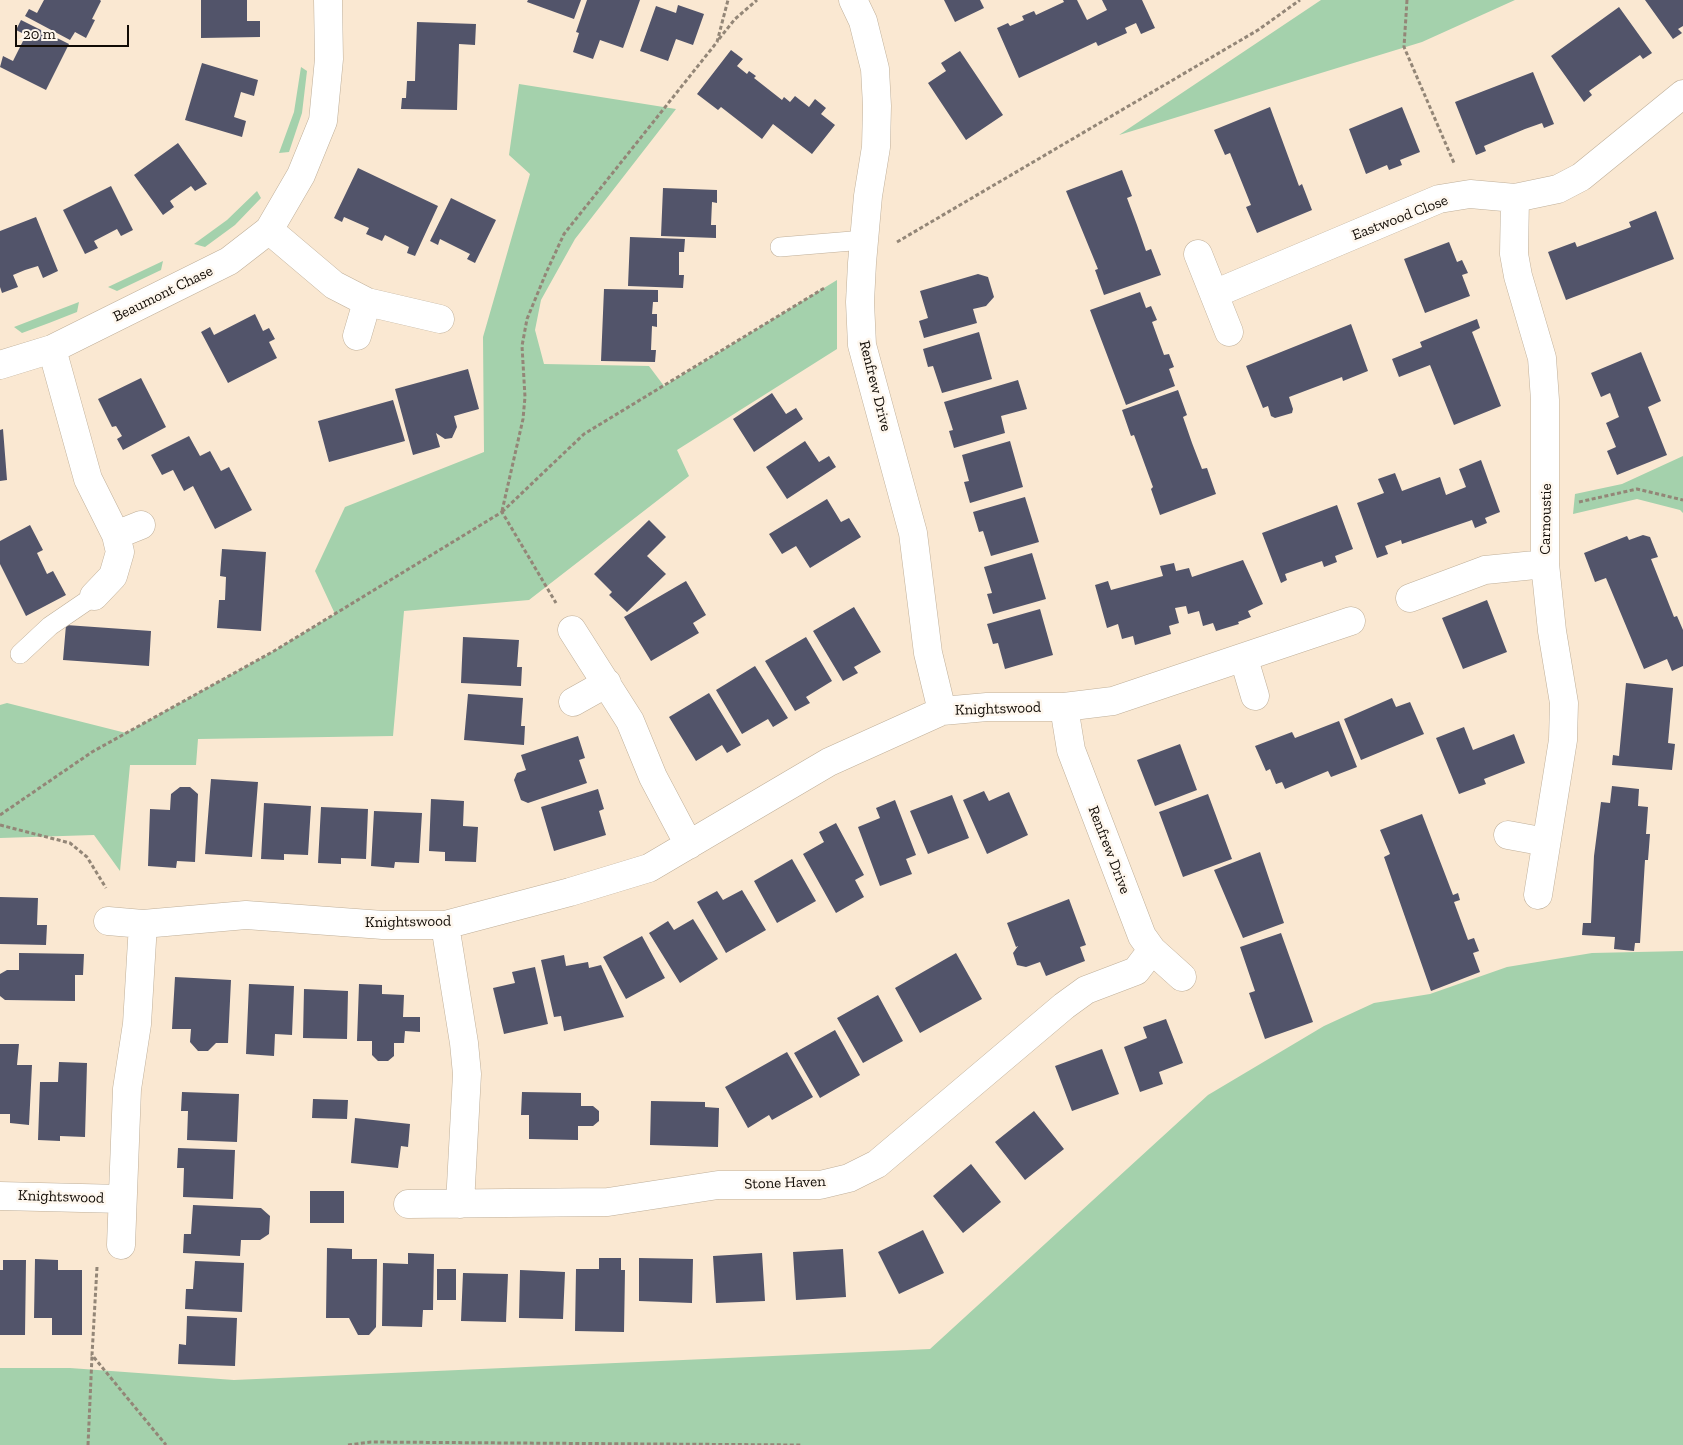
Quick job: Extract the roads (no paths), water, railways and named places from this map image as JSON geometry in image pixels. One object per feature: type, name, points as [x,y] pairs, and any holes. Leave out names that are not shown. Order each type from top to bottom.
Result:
[{"type":"street","name":"Beaumont Chase","points":[[0,365],[52,348],[229,261],[269,230],[300,175],[323,121],[329,59],[328,0]]},
{"type":"street","name":"Renfrew Drive","points":[[853,0],[863,21],[875,69],[877,106],[876,147],[863,251],[860,302],[862,345],[913,533],[928,653],[942,711]]},
{"type":"street","name":"Eastwood Close","points":[[1214,294],[1439,199],[1470,194],[1515,198],[1558,189],[1582,177],[1683,94]]},
{"type":"street","name":"Carnoustie","points":[[1515,198],[1514,254],[1518,276],[1542,358],[1545,400],[1547,510],[1545,564],[1552,631],[1564,703],[1563,740],[1538,895]]},
{"type":"street","points":[[269,230],[334,285],[367,302],[440,320]]},
{"type":"street","points":[[1198,254],[1229,332]]},
{"type":"street","points":[[357,336],[367,302]]},
{"type":"street","points":[[52,348],[88,479],[128,530],[112,576],[94,596]]},
{"type":"street","points":[[1410,598],[1485,570],[1545,564]]},
{"type":"street","name":"Knightswood","points":[[108,921],[143,924],[246,915],[383,925],[445,925],[646,870],[829,762],[942,711],[987,707],[1064,707],[1113,701],[1244,659],[1351,621]]},
{"type":"street","points":[[572,630],[630,721],[653,777],[689,846]]},
{"type":"street","points":[[1244,659],[1256,696]]},
{"type":"street","points":[[574,702],[607,683]]},
{"type":"street","name":"Renfrew Drive","points":[[1064,707],[1071,750],[1142,936],[1152,950],[1182,977]]},
{"type":"street","points":[[1508,835],[1546,842]]},
{"type":"street","name":"Knightswood","points":[[121,1245],[127,1089],[137,1024],[143,924]]},
{"type":"street","points":[[445,925],[464,1043],[467,1074],[460,1204]]},
{"type":"street","name":"Stone Haven","points":[[408,1204],[608,1202],[718,1185],[820,1185],[849,1178],[877,1164],[1064,1006],[1086,990],[1136,971],[1152,950]]},
{"type":"street","name":"Knightswood","points":[[0,1196],[122,1199]]},
{"type":"lane","points":[[780,248],[863,251]]},
{"type":"lane","points":[[20,654],[50,626],[94,596]]}]
